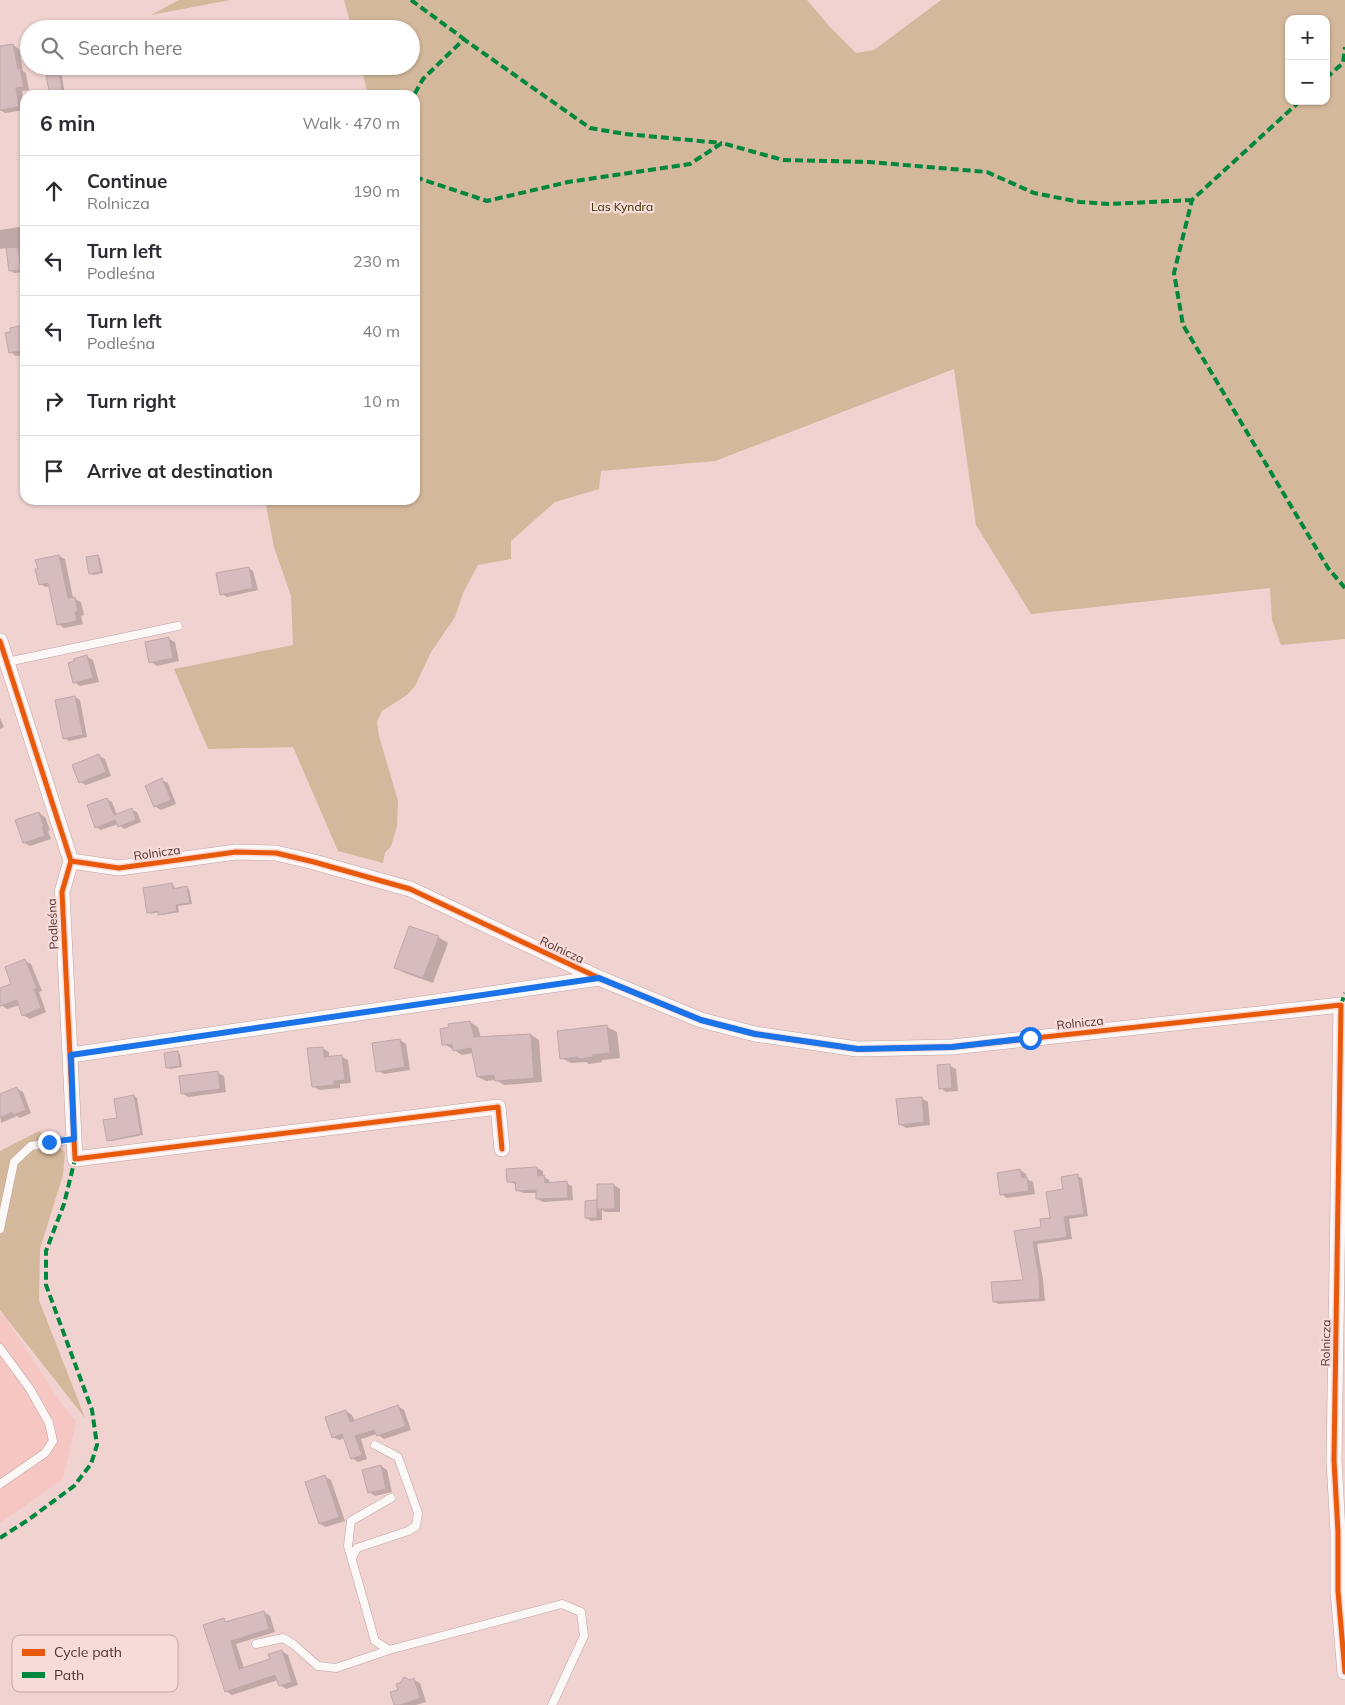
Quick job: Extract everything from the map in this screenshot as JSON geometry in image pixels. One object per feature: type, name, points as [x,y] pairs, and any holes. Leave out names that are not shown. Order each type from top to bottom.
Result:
[{"type":"street","points":[[0,641],[70,861]]},
{"type":"street","name":"Rolnicza","points":[[70,861],[118,868],[236,852],[276,853],[410,889],[599,978],[701,1020],[755,1034],[858,1049],[952,1047],[1341,1005],[1334,1460],[1338,1532],[1338,1591],[1345,1672]]},
{"type":"street","name":"Podleśna","points":[[70,861],[62,892],[75,1158],[498,1107],[502,1149]]},
{"type":"street","points":[[71,1055],[599,978]]},
{"type":"lane","points":[[7,662],[178,626]]},
{"type":"lane","points":[[0,1229],[14,1162],[31,1146],[74,1139]]},
{"type":"lane","points":[[0,1348],[30,1389],[49,1422],[53,1441],[46,1453],[0,1484]]},
{"type":"lane","points":[[352,1558],[357,1548],[408,1531],[416,1526],[418,1514],[398,1458],[375,1445]]},
{"type":"lane","points":[[389,1650],[375,1641],[348,1546],[351,1520],[391,1498]]},
{"type":"lane","points":[[256,1644],[283,1638],[293,1644],[318,1666],[336,1668],[389,1650],[562,1604],[581,1612],[584,1636],[552,1705]]},
{"type":"shaded area","points":[[0,1315],[5,1317],[63,1406],[76,1421],[63,1479],[0,1523]]},
{"type":"green space","points":[[179,0],[230,0],[151,15]]},
{"type":"green space","name":"Las Kyndra","points":[[344,0],[807,0],[856,53],[874,50],[941,0],[1345,0],[1345,639],[1281,645],[1272,620],[1270,588],[1031,614],[976,525],[954,369],[715,461],[601,471],[599,489],[555,502],[511,541],[511,559],[478,565],[463,593],[455,617],[431,652],[415,686],[407,695],[382,711],[377,722],[379,736],[398,801],[397,826],[391,846],[385,853],[383,863],[338,851],[293,747],[208,749],[174,669],[293,645],[291,596],[274,547],[266,505],[420,505],[420,90],[367,90],[363,75],[420,75],[420,20],[350,20]]},
{"type":"green space","points":[[39,1131],[65,1152],[63,1175],[40,1249],[39,1300],[85,1418],[0,1310],[0,1151]]},
{"type":"building","points":[[13,44],[24,87],[16,88],[19,107],[0,110],[0,46]]},
{"type":"building","points":[[59,75],[62,90],[49,90],[46,76]]},
{"type":"building","points":[[18,247],[20,270],[9,271],[6,248]]},
{"type":"building","points":[[20,326],[20,351],[9,353],[5,333],[10,332],[10,328]]},
{"type":"building","points":[[59,555],[68,598],[75,597],[78,612],[75,612],[77,621],[57,625],[48,583],[39,585],[35,569],[38,569],[35,560]]},
{"type":"building","points":[[98,555],[101,572],[89,574],[86,557]]},
{"type":"building","points":[[249,567],[253,588],[220,595],[216,573]]},
{"type":"building","points":[[169,637],[173,658],[149,663],[145,642]]},
{"type":"building","points":[[87,655],[93,678],[73,683],[68,663]]},
{"type":"building","points":[[75,696],[83,735],[63,739],[55,700]]},
{"type":"building","points":[[99,754],[106,772],[79,783],[72,765]]},
{"type":"building","points":[[162,778],[171,800],[154,807],[145,786]]},
{"type":"building","points":[[107,798],[114,815],[132,808],[136,820],[118,827],[115,820],[95,828],[87,805]]},
{"type":"building","points":[[39,812],[45,836],[23,843],[15,820]]},
{"type":"building","points":[[172,883],[173,889],[187,886],[190,903],[176,905],[177,911],[158,915],[158,911],[147,913],[143,888]]},
{"type":"building","points":[[409,926],[439,936],[423,978],[394,968]]},
{"type":"building","points":[[25,959],[37,988],[34,989],[41,1008],[22,1016],[17,1000],[0,1006],[0,988],[11,984],[5,967]]},
{"type":"building","points":[[470,1021],[474,1037],[531,1034],[534,1078],[495,1081],[494,1075],[477,1077],[471,1048],[453,1051],[452,1044],[442,1045],[440,1029],[449,1027],[448,1024]]},
{"type":"building","points":[[607,1025],[610,1053],[578,1059],[578,1057],[560,1059],[557,1031]]},
{"type":"building","points":[[400,1039],[405,1067],[376,1072],[372,1043]]},
{"type":"building","points":[[323,1047],[324,1057],[342,1055],[345,1080],[334,1081],[334,1085],[312,1087],[307,1048]]},
{"type":"building","points":[[178,1051],[180,1066],[166,1068],[164,1053]]},
{"type":"building","points":[[950,1064],[952,1088],[939,1089],[937,1065]]},
{"type":"building","points":[[218,1071],[220,1089],[181,1094],[179,1076]]},
{"type":"building","points":[[17,1087],[26,1110],[13,1115],[12,1112],[0,1118],[0,1094]]},
{"type":"building","points":[[134,1095],[141,1134],[107,1141],[103,1120],[117,1118],[114,1099]]},
{"type":"building","points":[[922,1097],[924,1122],[899,1125],[896,1099]]},
{"type":"building","points":[[537,1167],[538,1176],[544,1175],[545,1183],[567,1181],[568,1198],[536,1199],[536,1190],[516,1191],[515,1182],[507,1182],[506,1169]]},
{"type":"building","points":[[1020,1169],[1022,1178],[1027,1177],[1029,1191],[1000,1195],[997,1173]]},
{"type":"building","points":[[1078,1174],[1084,1214],[1064,1217],[1067,1237],[1033,1242],[1039,1277],[1040,1299],[993,1302],[991,1282],[1023,1280],[1014,1231],[1041,1227],[1040,1219],[1050,1218],[1046,1192],[1063,1189],[1061,1177]]},
{"type":"building","points":[[597,1184],[614,1184],[615,1209],[597,1209]]},
{"type":"building","points":[[597,1200],[597,1218],[585,1218],[585,1201]]},
{"type":"building","points":[[398,1405],[406,1426],[377,1436],[374,1430],[355,1436],[362,1455],[351,1459],[342,1434],[332,1438],[325,1417],[346,1410],[350,1422]]},
{"type":"building","points":[[381,1465],[386,1489],[368,1493],[362,1470]]},
{"type":"building","points":[[325,1475],[339,1517],[319,1524],[305,1482]]},
{"type":"building","points":[[264,1611],[269,1629],[231,1641],[239,1669],[270,1659],[268,1654],[282,1650],[292,1682],[279,1686],[275,1675],[225,1692],[203,1625],[224,1618],[225,1622]]},
{"type":"building","points":[[404,1677],[410,1680],[414,1678],[420,1698],[400,1705],[394,1705],[390,1692],[398,1690],[396,1684],[400,1683]]},
{"type":"marked path","points":[[411,0],[464,39],[423,79],[417,90]]},
{"type":"marked path","points":[[462,38],[590,128],[625,134],[722,143]]},
{"type":"marked path","points":[[1330,74],[1343,63],[1345,47]]},
{"type":"marked path","points":[[1296,105],[1192,200],[1174,273],[1183,325],[1328,568],[1345,588]]},
{"type":"marked path","points":[[420,179],[487,201],[568,182],[690,164],[722,143],[783,160],[869,162],[987,172],[1034,193],[1080,202],[1110,204],[1192,200]]},
{"type":"marked path","points":[[1341,1005],[1345,993]]},
{"type":"marked path","points":[[0,1538],[74,1486],[91,1464],[97,1445],[92,1410],[46,1285],[46,1251],[64,1204],[75,1159]]},
{"type":"cycle path","points":[[0,641],[71,861],[62,892],[75,1159],[498,1107],[502,1149]]},
{"type":"cycle path","points":[[71,861],[119,868],[236,852],[276,853],[314,862],[410,889],[599,978],[701,1020],[755,1034],[857,1049],[952,1047],[1341,1005],[1334,1460],[1338,1532],[1338,1591],[1345,1672]]},
{"type":"route","points":[[49,1142],[74,1139],[71,1055],[599,978],[701,1020],[755,1034],[858,1049],[952,1047],[1030,1038]]}]
